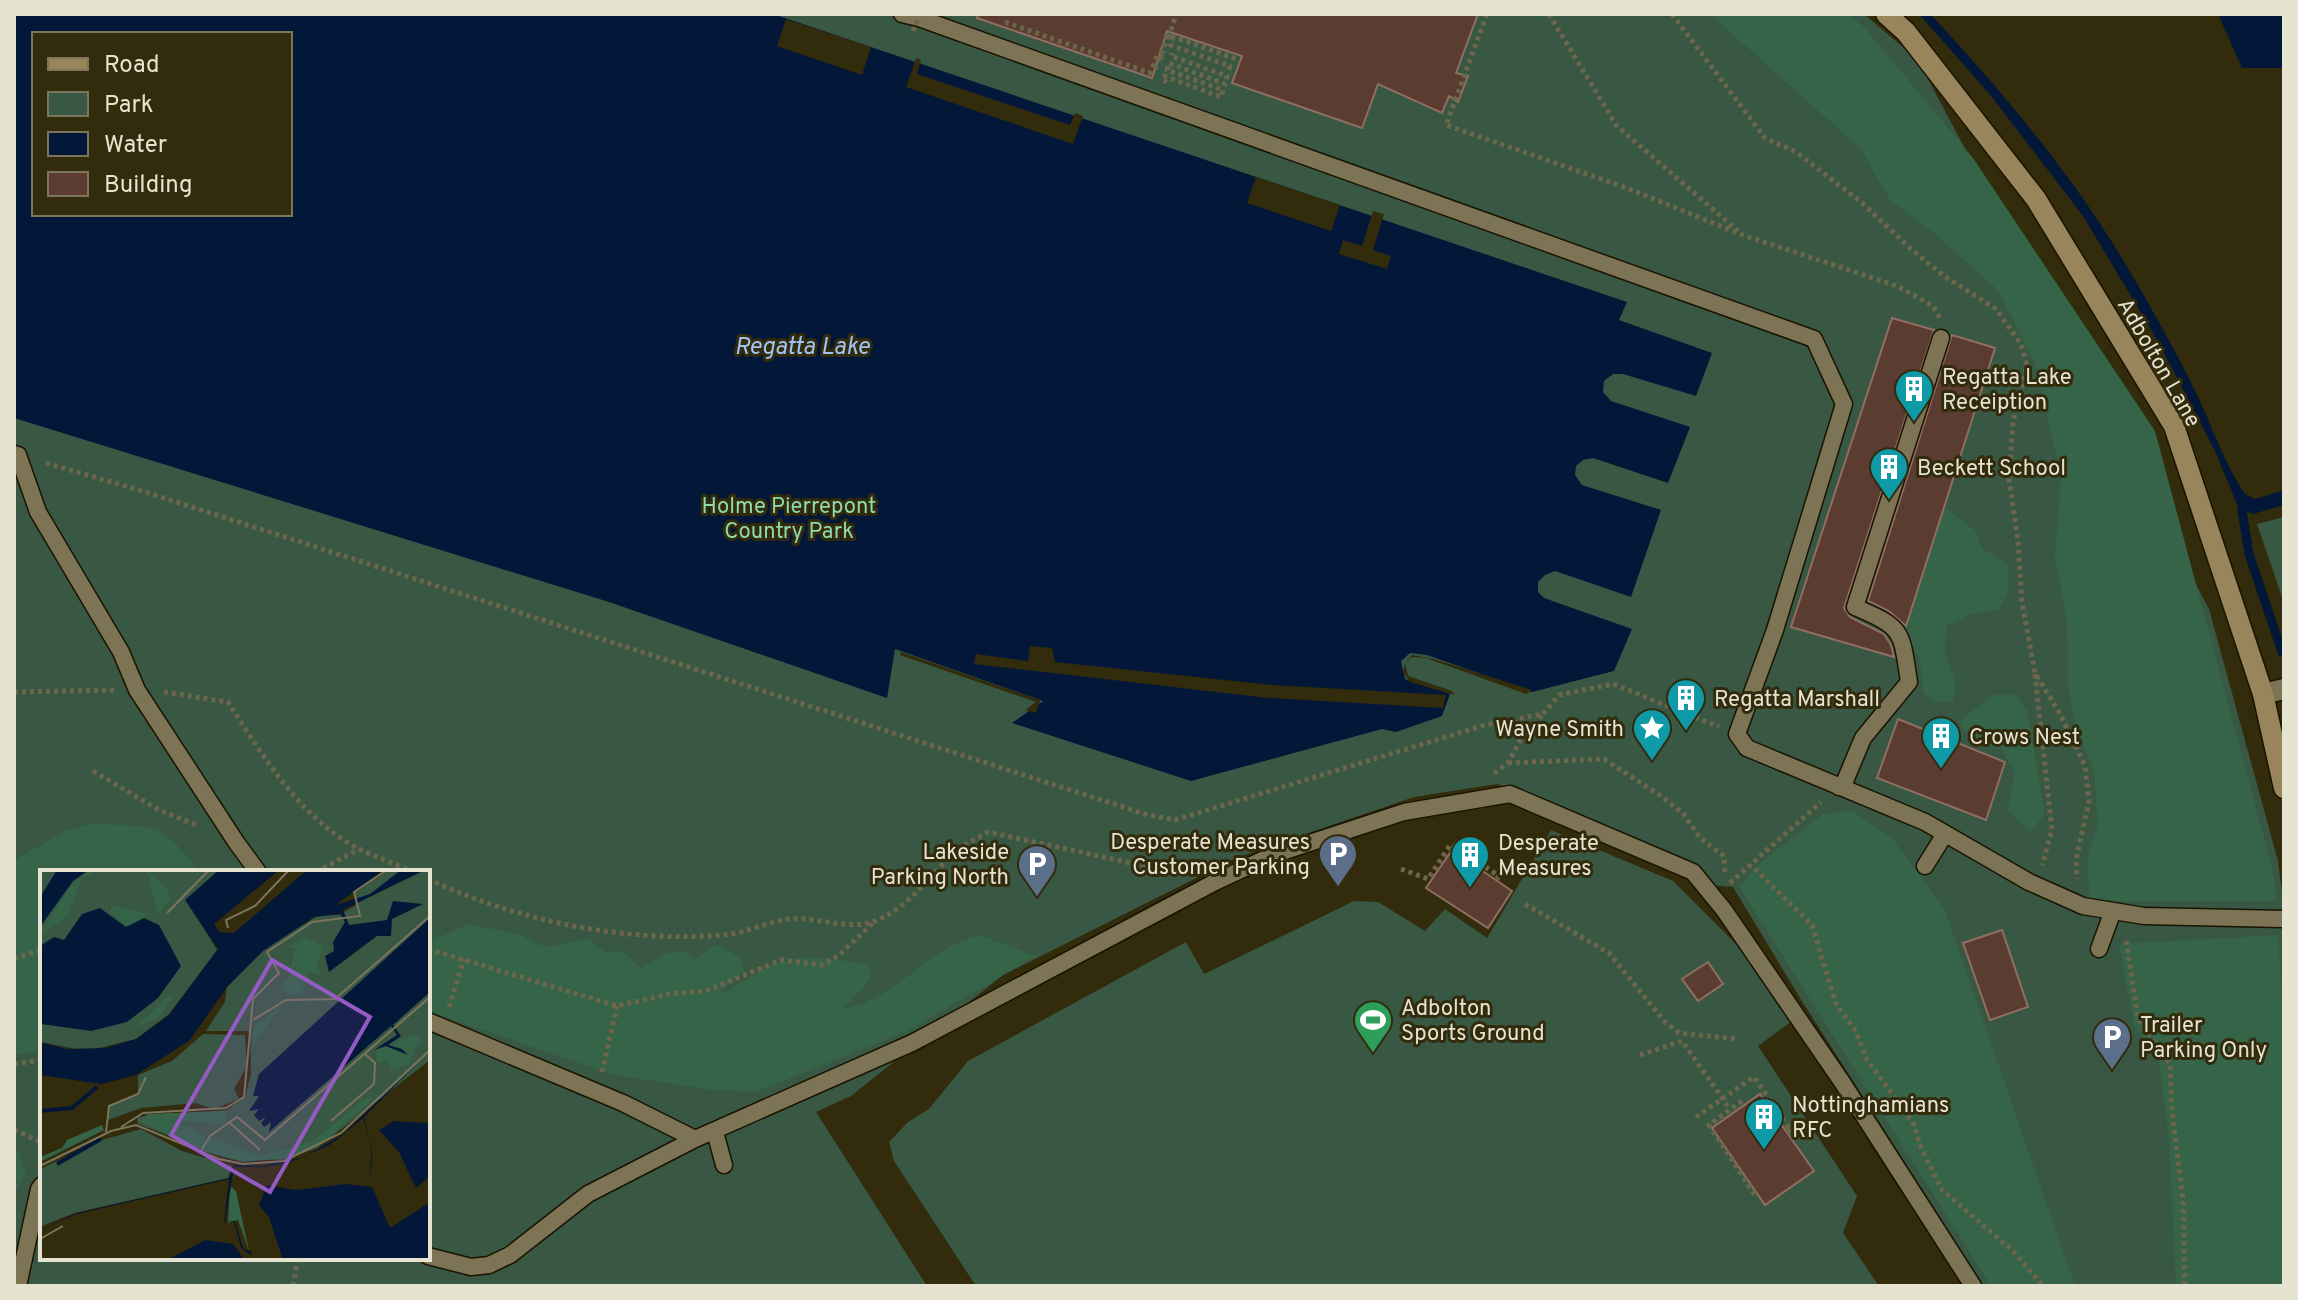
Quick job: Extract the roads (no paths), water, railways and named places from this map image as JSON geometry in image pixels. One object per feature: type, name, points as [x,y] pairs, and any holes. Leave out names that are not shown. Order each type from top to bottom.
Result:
[{"type":"street","name":"Adbolton Lane","points":[[1886,14],[1906,32],[2036,199],[2174,426],[2263,694],[2284,788]]},
{"type":"street","points":[[2263,694],[2284,689]]},
{"type":"lane","points":[[902,14],[1814,339],[1844,404],[1775,630],[1737,734],[1747,748],[1882,803],[2036,885],[2079,904],[2144,916],[2284,919]]},
{"type":"lane","points":[[1839,787],[1845,781],[1863,738],[1909,682],[1902,638],[1886,620],[1855,607],[1941,338]]},
{"type":"lane","points":[[16,455],[38,512],[121,652],[137,690],[257,870]]},
{"type":"lane","points":[[430,1257],[471,1267],[489,1265],[526,1244],[579,1199],[695,1139],[912,1043],[1188,896],[1273,855],[1404,812],[1510,794],[1693,872],[1724,910],[1842,1082],[1973,1286]]},
{"type":"lane","points":[[1925,866],[1945,834]]},
{"type":"lane","points":[[2099,949],[2110,919],[2116,912]]},
{"type":"lane","points":[[435,1024],[599,1093],[695,1139]]},
{"type":"lane","points":[[715,1132],[724,1165]]},
{"type":"lane","points":[[18,1286],[40,1188]]},
{"type":"water","name":"Regatta Lake","points":[[14,14],[773,14],[1627,302],[1619,320],[1712,353],[1696,396],[1623,374],[1613,374],[1604,381],[1603,392],[1611,401],[1690,427],[1668,483],[1593,458],[1583,460],[1576,466],[1575,475],[1582,485],[1661,510],[1631,597],[1555,571],[1538,582],[1538,592],[1544,598],[1632,629],[1614,671],[1532,692],[1427,655],[1410,653],[1401,661],[1405,679],[1450,694],[1442,716],[1396,732],[1382,729],[1191,781],[1012,723],[1043,701],[895,649],[887,698],[609,602],[14,418]]},
{"type":"water","points":[[1919,14],[1930,14],[1988,78],[2043,145],[2095,216],[2171,344],[2245,494],[2255,499],[2284,490],[2284,505],[2253,514],[2239,509],[2215,451],[2156,338],[2083,216],[1992,97]]},
{"type":"water","points":[[2218,14],[2284,14],[2284,68],[2242,68]]},
{"type":"waterway","points":[[2242,511],[2249,554],[2282,652]]},
{"type":"place","name":"Regatta Lake Receiption","points":[[1914,423]]},
{"type":"place","name":"Beckett School","points":[[1889,501]]},
{"type":"place","name":"Regatta Marshall","points":[[1686,732]]},
{"type":"place","name":"Wayne Smith","points":[[1652,762]]},
{"type":"place","name":"Crows Nest","points":[[1941,770]]},
{"type":"place","name":"Desperate Measures Customer Parking","points":[[1338,888]]},
{"type":"place","name":"Desperate Measures","points":[[1470,889]]},
{"type":"place","name":"Lakeside Parking North","points":[[1037,898]]},
{"type":"place","name":"Adbolton Sports Ground","points":[[1373,1054]]},
{"type":"place","name":"Trailer Parking Only","points":[[2112,1071]]},
{"type":"place","name":"Nottinghamians RFC","points":[[1764,1151]]},
{"type":"park label","name":"Holme Pierrepont Country Park","points":[[789,518]]}]
